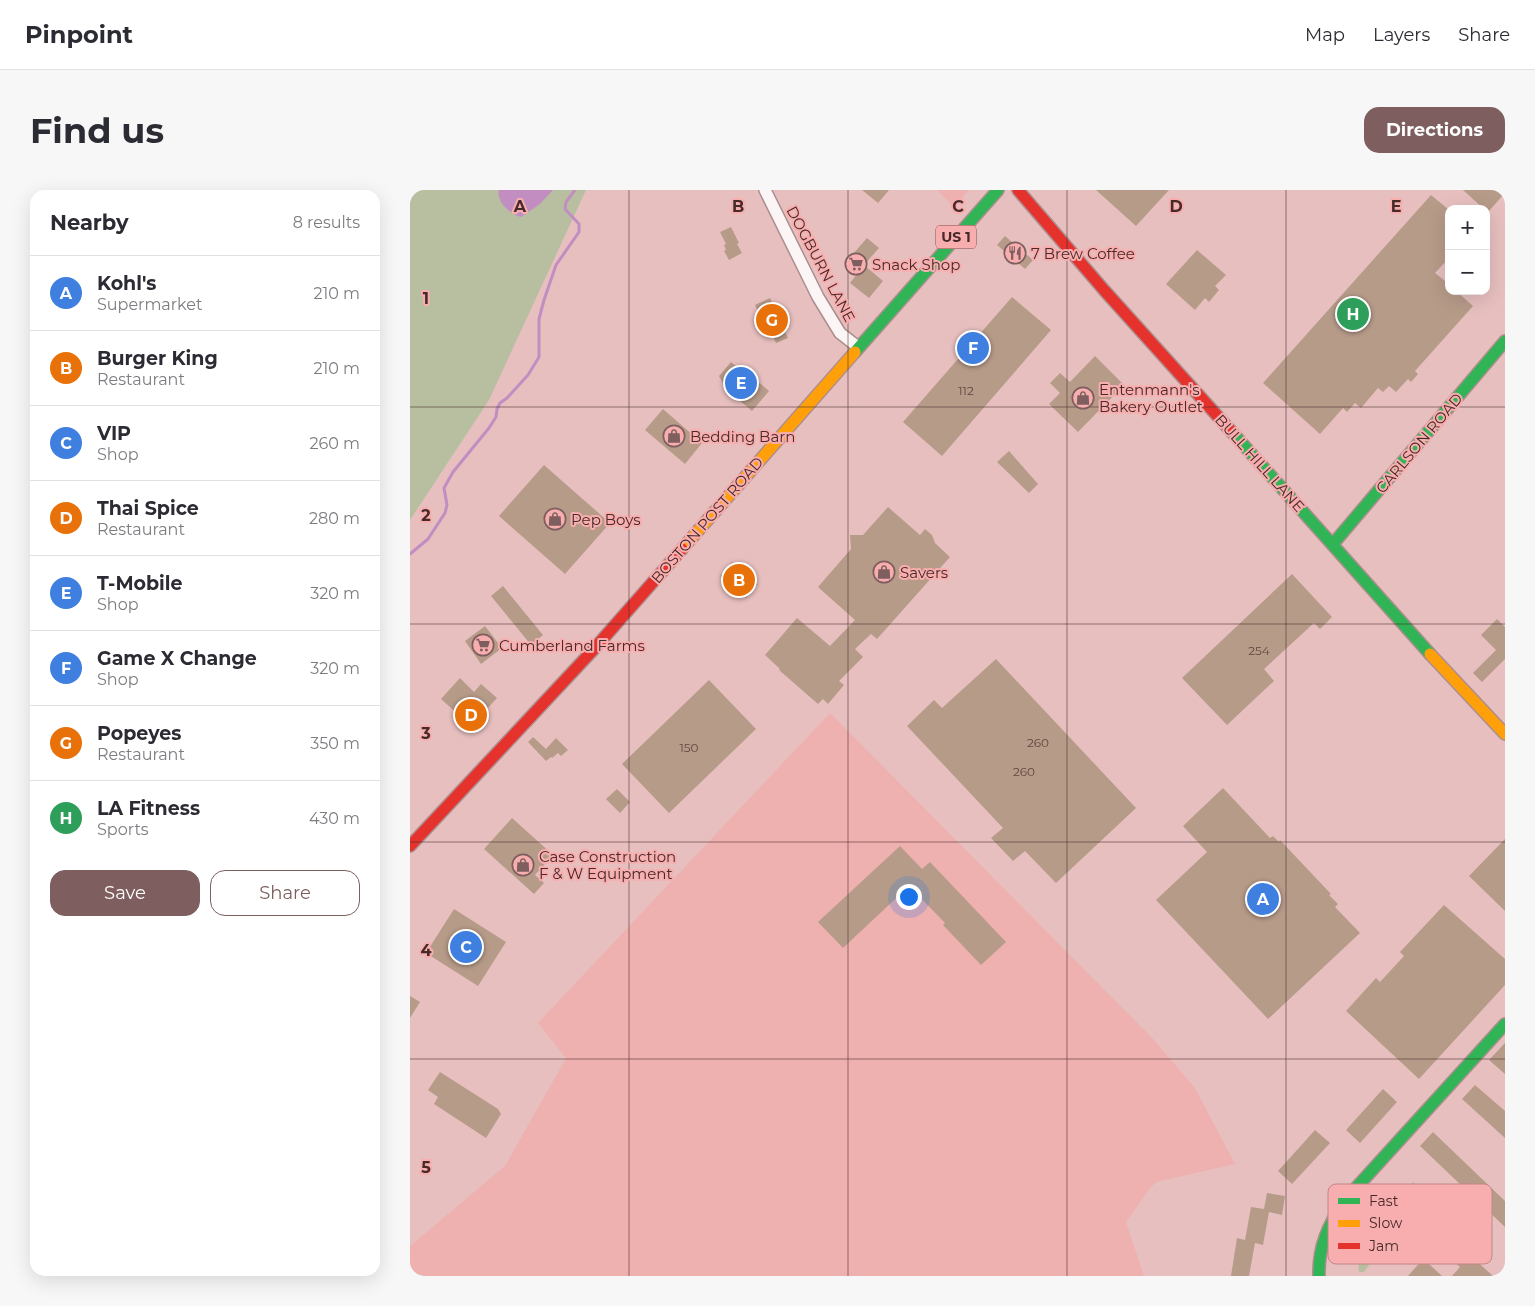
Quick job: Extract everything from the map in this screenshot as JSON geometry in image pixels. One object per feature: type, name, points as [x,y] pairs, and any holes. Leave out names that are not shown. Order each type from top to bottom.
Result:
[{"type":"main road","name":"BOSTON POST ROAD","points":[[410,846],[594,649],[998,190]]},
{"type":"main road","name":"BULL HILL LANE","points":[[1018,190],[1104,290],[1333,544],[1417,641],[1505,734]]},
{"type":"main road","name":"CARLSON ROAD","points":[[1333,544],[1505,341]]},
{"type":"main road","points":[[1360,1184],[1505,1024]]},
{"type":"main road","points":[[1319,1276],[1319,1255],[1322,1239],[1328,1225]]},
{"type":"street","name":"DOGBURN LANE","points":[[764,190],[818,297],[840,333],[858,348]]},
{"type":"shaded area","points":[[499,190],[553,190],[540,204],[521,217],[505,207],[500,199]]},
{"type":"shaded area","points":[[937,190],[969,190],[954,207]]},
{"type":"shaded area","points":[[830,713],[1154,1040],[1195,1088],[1235,1164],[1156,1182],[1151,1187],[1126,1222],[1144,1276],[410,1276],[410,1246],[505,1166],[566,1058],[538,1023]]},
{"type":"green space","points":[[410,190],[586,190],[489,400],[410,520]]},
{"type":"green space","points":[[1358,1264],[1369,1264],[1364,1272],[1359,1272]]},
{"type":"building","points":[[862,190],[889,190],[878,203]]},
{"type":"building","points":[[1096,190],[1169,190],[1136,226]]},
{"type":"building","points":[[1463,190],[1505,190],[1505,193],[1490,210],[1490,205],[1480,205]]},
{"type":"building","points":[[1431,195],[1445,207],[1445,262],[1435,273],[1445,281],[1445,295],[1461,295],[1473,306],[1415,371],[1418,374],[1411,382],[1408,379],[1396,392],[1389,386],[1383,392],[1378,388],[1361,408],[1355,403],[1347,412],[1343,408],[1320,434],[1263,383]]},
{"type":"building","points":[[731,227],[742,253],[729,260],[724,251],[726,250],[724,245],[726,244],[720,232]]},
{"type":"building","name":"7 Brew Coffee","points":[[1005,236],[1033,260],[1025,269],[997,245]]},
{"type":"building","points":[[867,238],[879,248],[864,265],[883,281],[869,298],[850,283],[857,274],[845,263]]},
{"type":"building","points":[[1197,250],[1226,275],[1215,286],[1219,290],[1209,302],[1205,298],[1195,310],[1166,284]]},
{"type":"building","points":[[1012,297],[1051,330],[942,456],[903,422]]},
{"type":"building","points":[[770,298],[775,310],[778,309],[783,320],[780,321],[788,338],[776,343],[755,305]]},
{"type":"building","name":"Entenmann's Bakery Outlet","points":[[1095,356],[1124,385],[1078,432],[1049,404],[1060,393],[1050,383],[1060,373],[1070,382]]},
{"type":"building","points":[[731,362],[743,372],[744,370],[769,391],[752,411],[726,389],[719,376]]},
{"type":"building","name":"Bedding Barn","points":[[663,409],[702,443],[685,464],[645,430]]},
{"type":"building","points":[[1009,451],[1038,484],[1029,493],[997,462]]},
{"type":"building","name":"Pep Boys","points":[[544,465],[610,523],[565,574],[499,516]]},
{"type":"building","name":"Savers","points":[[888,507],[920,535],[925,529],[932,535],[935,543],[950,557],[877,639],[871,634],[855,649],[863,657],[839,681],[844,685],[828,704],[823,699],[818,704],[779,670],[765,655],[797,618],[830,646],[855,620],[818,587],[851,549],[850,535],[863,535]]},
{"type":"building","points":[[732,562],[758,584],[746,598],[720,576]]},
{"type":"building","points":[[1292,574],[1332,617],[1320,629],[1314,623],[1264,669],[1274,681],[1227,725],[1182,678]]},
{"type":"building","name":"Cumberland Farms","points":[[503,586],[543,635],[531,645],[491,596]]},
{"type":"building","points":[[1497,619],[1505,627],[1505,659],[1482,682],[1473,673],[1496,650],[1481,635]]},
{"type":"building","name":"Cumberland Farms","points":[[485,626],[502,648],[481,664],[465,641]]},
{"type":"building","points":[[996,659],[1136,808],[1056,883],[1025,851],[1013,861],[991,838],[1003,828],[907,726],[934,700],[942,708]]},
{"type":"building","points":[[460,678],[474,692],[481,684],[497,698],[471,726],[441,699]]},
{"type":"building","points":[[709,680],[756,729],[669,813],[622,764]]},
{"type":"building","points":[[533,737],[546,749],[556,738],[568,750],[561,756],[558,753],[546,761],[528,742]]},
{"type":"building","points":[[1223,788],[1270,838],[1273,836],[1279,842],[1280,840],[1331,894],[1329,895],[1338,904],[1335,907],[1360,933],[1268,1019],[1156,900],[1207,852],[1183,826]]},
{"type":"building","points":[[617,789],[630,802],[620,813],[606,799]]},
{"type":"building","name":"Case Construction F & W Equipment","points":[[512,818],[553,855],[535,875],[544,883],[534,894],[484,849]]},
{"type":"building","points":[[1505,839],[1505,911],[1469,876]]},
{"type":"building","points":[[900,846],[922,869],[930,862],[1006,942],[981,965],[943,925],[945,923],[909,886],[843,948],[818,922]]},
{"type":"building","points":[[1444,905],[1505,959],[1505,985],[1419,1079],[1346,1011],[1376,978],[1380,982],[1404,956],[1400,952]]},
{"type":"building","points":[[454,909],[506,942],[478,986],[426,953]]},
{"type":"building","points":[[410,996],[420,1002],[410,1018]]},
{"type":"building","points":[[1505,1043],[1505,1074],[1489,1060]]},
{"type":"building","points":[[440,1072],[498,1109],[501,1114],[486,1138],[434,1104],[438,1097],[428,1090]]},
{"type":"building","points":[[1475,1085],[1505,1111],[1505,1138],[1462,1099]]},
{"type":"building","points":[[1383,1089],[1397,1102],[1360,1143],[1346,1130]]},
{"type":"building","points":[[1315,1130],[1330,1143],[1292,1184],[1278,1171]]},
{"type":"building","points":[[1433,1132],[1487,1184],[1460,1184],[1420,1146]]},
{"type":"building","points":[[1492,1189],[1505,1201],[1505,1227],[1492,1215]]},
{"type":"building","points":[[1267,1193],[1285,1196],[1282,1215],[1269,1212],[1263,1245],[1255,1243],[1249,1276],[1231,1276],[1237,1238],[1245,1240],[1251,1207],[1264,1209]]},
{"type":"building","points":[[1419,1264],[1429,1264],[1442,1276],[1408,1276]]},
{"type":"building","points":[[1457,1264],[1480,1264],[1493,1276],[1452,1276],[1460,1267]]},
{"type":"waterway","points":[[410,554],[428,539],[445,513],[447,505],[444,488],[453,472],[489,428],[496,417],[500,403],[528,375],[539,357],[539,319],[544,300],[556,265],[579,232],[579,224],[565,209],[566,202],[575,190]]},
{"type":"traffic: fast","points":[[855,352],[998,190]]},
{"type":"traffic: fast","points":[[1333,544],[1505,341]]},
{"type":"traffic: fast","points":[[1231,431],[1430,654]]},
{"type":"traffic: fast","points":[[1360,1184],[1505,1024]]},
{"type":"traffic: fast","points":[[1319,1276],[1320,1255],[1328,1232]]},
{"type":"traffic: slow","points":[[682,549],[855,352]]},
{"type":"traffic: slow","points":[[1430,654],[1505,734]]},
{"type":"traffic: jam","points":[[1018,190],[1104,290],[1231,431]]},
{"type":"traffic: jam","points":[[410,846],[594,649],[682,549]]},
{"type":"place","name":"7 Brew Coffee","points":[[1015,253]]},
{"type":"place","name":"Snack Shop","points":[[856,264]]},
{"type":"place","name":"LA Fitness","points":[[1353,314]]},
{"type":"place","name":"Popeyes","points":[[772,320]]},
{"type":"place","name":"Game X Change","points":[[973,348]]},
{"type":"place","name":"T-Mobile","points":[[741,383]]},
{"type":"place","name":"Entenmann's Bakery Outlet","points":[[1083,398]]},
{"type":"place","name":"Bedding Barn","points":[[674,436]]},
{"type":"place","name":"Pep Boys","points":[[555,519]]},
{"type":"place","name":"Savers","points":[[884,572]]},
{"type":"place","name":"Burger King","points":[[739,580]]},
{"type":"place","name":"Cumberland Farms","points":[[483,645]]},
{"type":"place","name":"Thai Spice","points":[[471,715]]},
{"type":"place","name":"Case Construction F & W Equipment","points":[[523,865]]},
{"type":"place","name":"Kohl's","points":[[1263,899]]},
{"type":"place","name":"VIP","points":[[466,947]]}]
